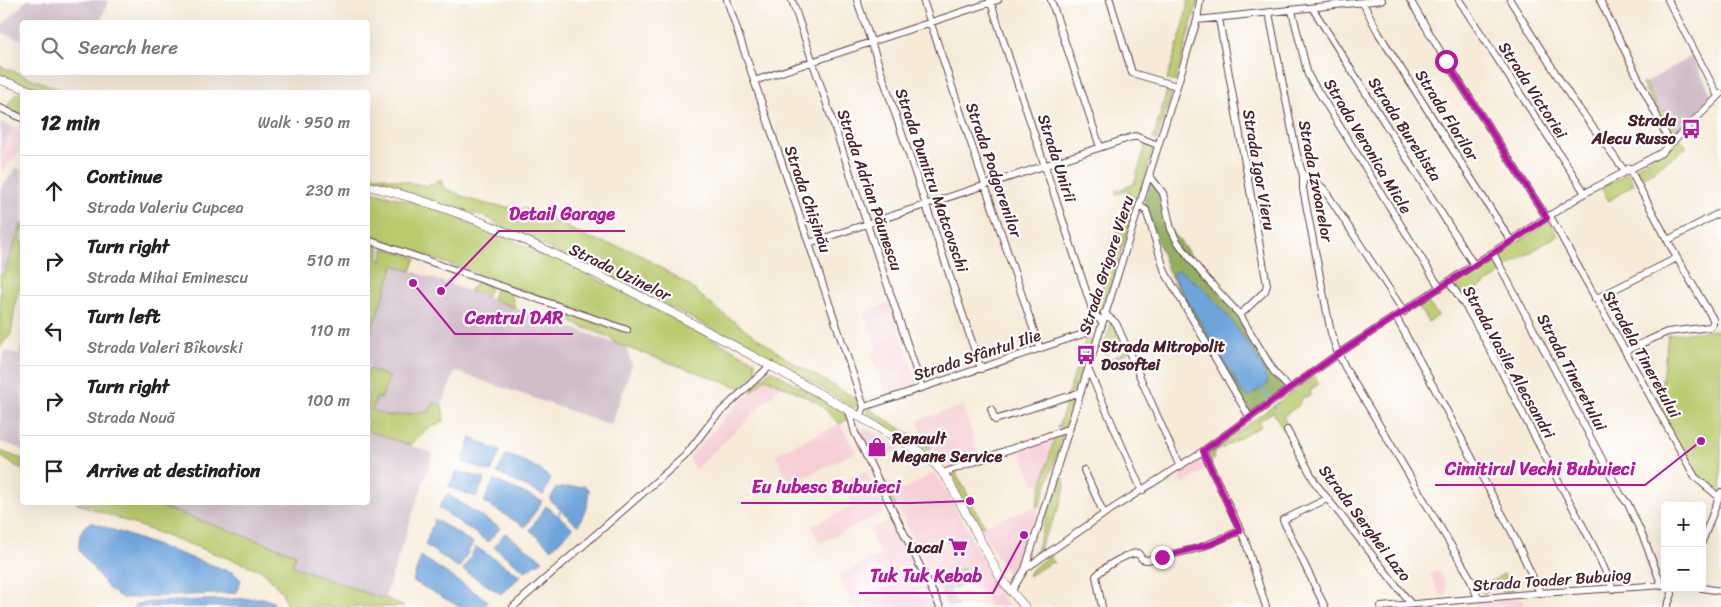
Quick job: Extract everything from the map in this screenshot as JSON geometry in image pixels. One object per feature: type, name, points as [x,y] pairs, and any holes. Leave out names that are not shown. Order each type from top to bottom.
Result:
[{"type":"street","name":"Strada Chișinău","points":[[727,0],[864,407]]},
{"type":"street","name":"Strada Adrian Păunescu","points":[[792,0],[922,388]]},
{"type":"street","name":"Strada Dumitru Matcovschi","points":[[857,0],[981,368]]},
{"type":"street","name":"Strada Podgorenilor","points":[[923,0],[1040,349]]},
{"type":"street","points":[[754,81],[990,1],[998,0]]},
{"type":"street","points":[[1051,0],[1100,147]]},
{"type":"street","points":[[1110,0],[1132,73],[1177,86]]},
{"type":"street","name":"Strada Grigore Vieru","points":[[1011,592],[1025,569],[1177,86],[1197,20],[1200,0]]},
{"type":"street","points":[[1197,20],[1313,9],[1353,2],[1382,0]]},
{"type":"street","name":"Stradela Tineretului","points":[[1410,0],[1451,69],[1548,217],[1625,350],[1695,478],[1720,498]]},
{"type":"street","name":"Strada Victoriei","points":[[1459,0],[1585,193]]},
{"type":"street","points":[[1510,0],[1570,96],[1627,169],[1713,319],[1713,324],[1698,329],[1668,332],[1625,350]]},
{"type":"street","points":[[1600,0],[1670,143]]},
{"type":"street","points":[[1025,569],[1104,514],[1180,467],[1338,354],[1585,193],[1627,169],[1654,157],[1670,143],[1720,95],[1668,0]]},
{"type":"street","name":"Strada Unirii","points":[[990,1],[1046,165],[1093,312],[1102,322]]},
{"type":"street","name":"Strada Florilor","points":[[1363,2],[1379,34],[1511,241]]},
{"type":"street","name":"Strada Burebista","points":[[1313,9],[1474,265]]},
{"type":"street","name":"Strada Veronica Micle","points":[[1292,11],[1308,75],[1440,288]]},
{"type":"street","name":"Strada Izvoarelor","points":[[1269,13],[1296,151],[1303,176],[1303,189],[1331,333],[1338,354],[1468,574],[1478,598]]},
{"type":"street","name":"Strada Igor Vieru","points":[[1219,19],[1267,285],[1265,291],[1240,315]]},
{"type":"street","points":[[0,80],[29,90]]},
{"type":"street","points":[[0,108],[20,117]]},
{"type":"street","points":[[809,243],[1135,136],[1158,145]]},
{"type":"street","points":[[1149,175],[1163,193],[1171,229],[1177,241],[1203,275],[1240,315],[1274,372],[1290,389]]},
{"type":"street","points":[[1303,176],[1310,178],[1324,189],[1404,312]]},
{"type":"street","name":"Strada Uzinelor","points":[[370,187],[466,216],[547,251],[686,319],[849,410]]},
{"type":"street","points":[[1139,206],[1146,210],[1165,272],[1250,418]]},
{"type":"street","points":[[1668,240],[1721,212]]},
{"type":"street","points":[[370,241],[628,330]]},
{"type":"street","name":"Strada Tineretului","points":[[1493,253],[1620,495],[1635,518],[1661,580]]},
{"type":"street","points":[[1595,299],[1677,258]]},
{"type":"street","name":"Strada Vasile Alecsandri","points":[[1449,282],[1508,383],[1599,558],[1613,589]]},
{"type":"street","name":"Strada Sfântul Ilie","points":[[864,407],[1086,333],[1093,312]]},
{"type":"street","points":[[1104,313],[1116,323],[1180,467]]},
{"type":"street","points":[[1396,317],[1517,542],[1540,593]]},
{"type":"street","points":[[513,607],[685,456],[715,417],[771,365]]},
{"type":"street","points":[[1088,370],[1142,491]]},
{"type":"street","points":[[991,409],[995,420],[1081,392]]},
{"type":"street","points":[[860,416],[864,407]]},
{"type":"street","points":[[849,410],[920,452],[943,473],[993,565],[1011,592],[1025,607]]},
{"type":"street","points":[[849,410],[855,433],[940,607]]},
{"type":"street","points":[[943,473],[1070,428]]},
{"type":"street","name":"Strada Serghei Lazo","points":[[1287,430],[1303,463],[1327,500],[1411,604]]},
{"type":"street","points":[[1203,451],[1255,568],[1266,607]]},
{"type":"street","points":[[1084,470],[1104,514]]},
{"type":"street","points":[[1706,532],[1720,498]]},
{"type":"street","points":[[1325,607],[1284,520],[1327,500]]},
{"type":"street","points":[[1102,607],[1096,576],[1116,562],[1134,553],[1138,553],[1142,559],[1148,560],[1200,548],[1240,531]]},
{"type":"street","name":"Strada Toader Bubuiog","points":[[1381,607],[1411,604],[1462,603],[1478,598],[1661,585]]},
{"type":"street","points":[[1706,588],[1721,590]]},
{"type":"street","points":[[1667,607],[1672,592]]},
{"type":"shaded area","points":[[27,0],[109,0],[101,20],[20,20],[20,39],[0,32],[0,28]]},
{"type":"shaded area","points":[[1692,56],[1713,98],[1678,131],[1666,110],[1660,113],[1645,83]]},
{"type":"shaded area","points":[[0,122],[13,127],[0,150]]},
{"type":"shaded area","points":[[13,127],[20,130],[20,154],[17,154],[2,173],[0,150]]},
{"type":"shaded area","points":[[17,167],[20,170],[20,229],[2,276],[0,274],[0,190]]},
{"type":"shaded area","points":[[395,265],[626,347],[632,365],[611,425],[455,371],[442,405],[434,403],[429,412],[388,416],[372,410],[377,397],[381,398],[389,377],[370,370],[370,335]]},
{"type":"shaded area","points":[[890,303],[917,383],[915,386],[886,396],[871,353],[878,351],[864,312]]},
{"type":"shaded area","points":[[5,351],[19,354],[20,351],[20,448],[0,442],[0,366]]},
{"type":"shaded area","points":[[766,378],[782,386],[695,470],[689,458],[727,415]]},
{"type":"shaded area","points":[[963,406],[980,457],[950,467],[926,443],[918,420]]},
{"type":"shaded area","points":[[840,424],[856,452],[790,484],[775,454]]},
{"type":"shaded area","points":[[864,427],[901,448],[875,462],[860,431]]},
{"type":"shaded area","points":[[370,432],[433,453],[384,600],[291,566],[295,554],[156,505],[370,505]]},
{"type":"shaded area","points":[[1052,437],[1055,440],[1042,485],[1033,483],[1020,449]]},
{"type":"shaded area","points":[[1204,459],[1209,468],[1182,484],[1178,475]]},
{"type":"shaded area","points":[[866,471],[885,512],[820,543],[811,526],[853,506],[844,481]]},
{"type":"shaded area","points":[[935,473],[960,515],[996,589],[983,596],[973,578],[969,580],[963,568],[935,581],[891,496]]},
{"type":"shaded area","points":[[1040,505],[1018,575],[1011,580],[980,527]]},
{"type":"shaded area","points":[[890,521],[910,556],[934,607],[853,607],[838,576],[881,555],[868,530]]},
{"type":"shaded area","points":[[1438,570],[1446,583],[1448,596],[1441,597],[1430,574]]},
{"type":"shaded area","points":[[948,575],[955,588],[950,590],[959,607],[948,607],[935,581]]},
{"type":"shaded area","points":[[999,591],[1009,607],[986,607],[988,605],[985,599]]},
{"type":"shaded area","points":[[1523,599],[1522,607],[1477,607],[1477,601]]},
{"type":"green space","points":[[1188,0],[1198,0],[1175,82],[1167,79],[1184,24]]},
{"type":"green space","points":[[0,66],[61,90],[39,90],[0,76]]},
{"type":"green space","points":[[1645,83],[1660,112],[1666,110],[1678,131],[1673,137],[1668,136],[1642,84]]},
{"type":"green space","points":[[1168,87],[1173,89],[1157,141],[1153,139]]},
{"type":"green space","points":[[17,93],[20,94],[20,114],[8,109],[9,103]]},
{"type":"green space","points":[[1680,138],[1687,147],[1640,180],[1639,184],[1633,169]]},
{"type":"green space","points":[[1146,144],[1154,147],[1101,315],[1092,303],[1098,301],[1129,192],[1116,194],[1115,191],[1134,184]]},
{"type":"green space","points":[[1628,173],[1634,184],[1609,201],[1601,188]]},
{"type":"green space","points":[[370,174],[427,186],[441,179],[439,184],[442,182],[443,187],[469,199],[490,205],[532,210],[589,238],[636,252],[691,287],[715,308],[792,362],[860,401],[855,408],[782,365],[597,270],[504,228],[488,218],[421,196],[370,183]]},
{"type":"green space","points":[[1152,181],[1160,192],[1169,227],[1238,317],[1286,387],[1250,413],[1169,273],[1144,202]]},
{"type":"green space","points":[[370,191],[426,206],[559,259],[755,361],[756,373],[741,388],[614,343],[612,338],[575,324],[561,314],[563,311],[628,334],[631,328],[370,237]]},
{"type":"green space","points":[[1549,222],[1558,235],[1504,269],[1497,255]]},
{"type":"green space","points":[[20,229],[20,288],[16,300],[11,334],[0,347],[0,274],[3,276]]},
{"type":"green space","points":[[370,245],[379,246],[379,260],[382,261],[384,248],[416,258],[411,271],[394,265],[370,335],[370,279],[376,259],[370,257]]},
{"type":"green space","points":[[1493,259],[1502,273],[1463,298],[1454,284]]},
{"type":"green space","points":[[478,281],[491,286],[486,297],[469,291]]},
{"type":"green space","points":[[496,287],[511,293],[515,308],[492,299]]},
{"type":"green space","points":[[1427,301],[1438,316],[1428,322],[1418,306]]},
{"type":"green space","points":[[1093,315],[1096,317],[1089,340],[1092,341],[1076,392],[1066,395],[1069,392],[1085,340],[1083,338],[1087,336]]},
{"type":"green space","points":[[1112,320],[1129,352],[1109,361],[1103,349]],"holes":[[[1119,342],[1124,352],[1109,359],[1105,349]]]},
{"type":"green space","points":[[1715,330],[1721,332],[1721,487],[1719,491],[1697,478],[1658,408],[1656,396],[1660,395],[1668,335]]},
{"type":"green space","points":[[370,370],[389,377],[381,399],[377,397],[372,410],[388,416],[429,412],[434,403],[442,405],[444,421],[428,428],[410,445],[370,432]]},
{"type":"green space","points":[[771,370],[845,413],[847,419],[840,424],[817,402],[766,378],[751,393],[755,384]]},
{"type":"green space","points":[[1314,376],[1319,384],[1311,389],[1310,396],[1302,398],[1298,406],[1283,416],[1288,427],[1283,429],[1273,412],[1259,421],[1261,426],[1212,454],[1214,458],[1211,463],[1208,454]]},
{"type":"green space","points":[[1075,396],[1065,427],[1056,428],[1059,425],[1067,401],[1064,399]]},
{"type":"green space","points":[[872,408],[872,411],[931,447],[926,450],[866,414],[868,409]]},
{"type":"green space","points":[[860,431],[896,506],[894,507],[857,432]]},
{"type":"green space","points":[[1063,436],[1040,505],[1036,506],[1054,440],[1052,437]]},
{"type":"green space","points":[[0,451],[20,458],[20,469],[0,456]]},
{"type":"green space","points":[[955,471],[984,525],[978,528],[949,477]]},
{"type":"green space","points":[[1058,476],[1064,478],[1063,494],[1039,548],[1044,550],[1035,555]]},
{"type":"green space","points":[[82,505],[156,505],[296,554],[292,566],[383,599],[384,597],[404,607],[287,607],[282,592],[263,571]]},
{"type":"green space","points":[[1050,555],[1055,564],[1052,562],[1028,576],[1030,571]]},
{"type":"green space","points":[[963,568],[969,580],[955,588],[948,575]]},
{"type":"green space","points":[[1504,574],[1514,592],[1503,593],[1497,584],[1484,594],[1479,588]]},
{"type":"water","points":[[1179,270],[1204,289],[1231,321],[1261,364],[1266,376],[1267,385],[1248,397],[1242,392],[1172,274]]},
{"type":"water","points":[[471,438],[500,451],[491,472],[463,462]]},
{"type":"water","points":[[506,455],[530,464],[541,470],[551,479],[543,495],[497,473]]},
{"type":"water","points":[[457,471],[485,479],[476,497],[449,487]]},
{"type":"water","points":[[494,480],[542,501],[525,527],[484,502]]},
{"type":"water","points":[[585,486],[589,490],[587,506],[578,526],[550,500],[556,488]]},
{"type":"water","points":[[447,494],[500,528],[488,542],[439,508]]},
{"type":"water","points":[[546,506],[573,528],[552,549],[530,530]]},
{"type":"water","points":[[435,519],[473,543],[459,568],[425,545]]},
{"type":"water","points":[[91,522],[234,573],[241,580],[236,593],[122,598],[109,589],[79,550],[79,538],[82,530]]},
{"type":"water","points":[[505,533],[543,560],[525,571],[494,547]]},
{"type":"water","points":[[476,547],[521,576],[501,594],[463,570]]},
{"type":"water","points":[[421,556],[488,601],[483,607],[460,607],[413,581]]},
{"type":"water","points":[[263,598],[273,602],[276,607],[133,607],[136,604],[151,602]]},
{"type":"waterway","points":[[1261,387],[1268,397]]},
{"type":"waterway","points":[[558,516],[561,510]]},
{"type":"place","name":"Strada Alecu Russo","points":[[1691,129]]},
{"type":"place","name":"Centrul DAR","points":[[413,283]]},
{"type":"place","name":"Detail Garage","points":[[441,291]]},
{"type":"place","name":"Strada Mitropolit Dosoftei","points":[[1086,355]]},
{"type":"place","name":"Cimitirul Vechi Bubuieci","points":[[1701,441]]},
{"type":"place","name":"Renault Megane Service","points":[[877,447]]},
{"type":"place","name":"Eu Iubesc Bubuieci","points":[[970,501]]},
{"type":"place","name":"Tuk Tuk Kebab","points":[[1024,535]]},
{"type":"place","name":"Local","points":[[958,547]]},
{"type":"route","points":[[1162,557],[1200,548],[1240,531],[1203,451],[1338,354],[1547,218],[1446,61]]}]
